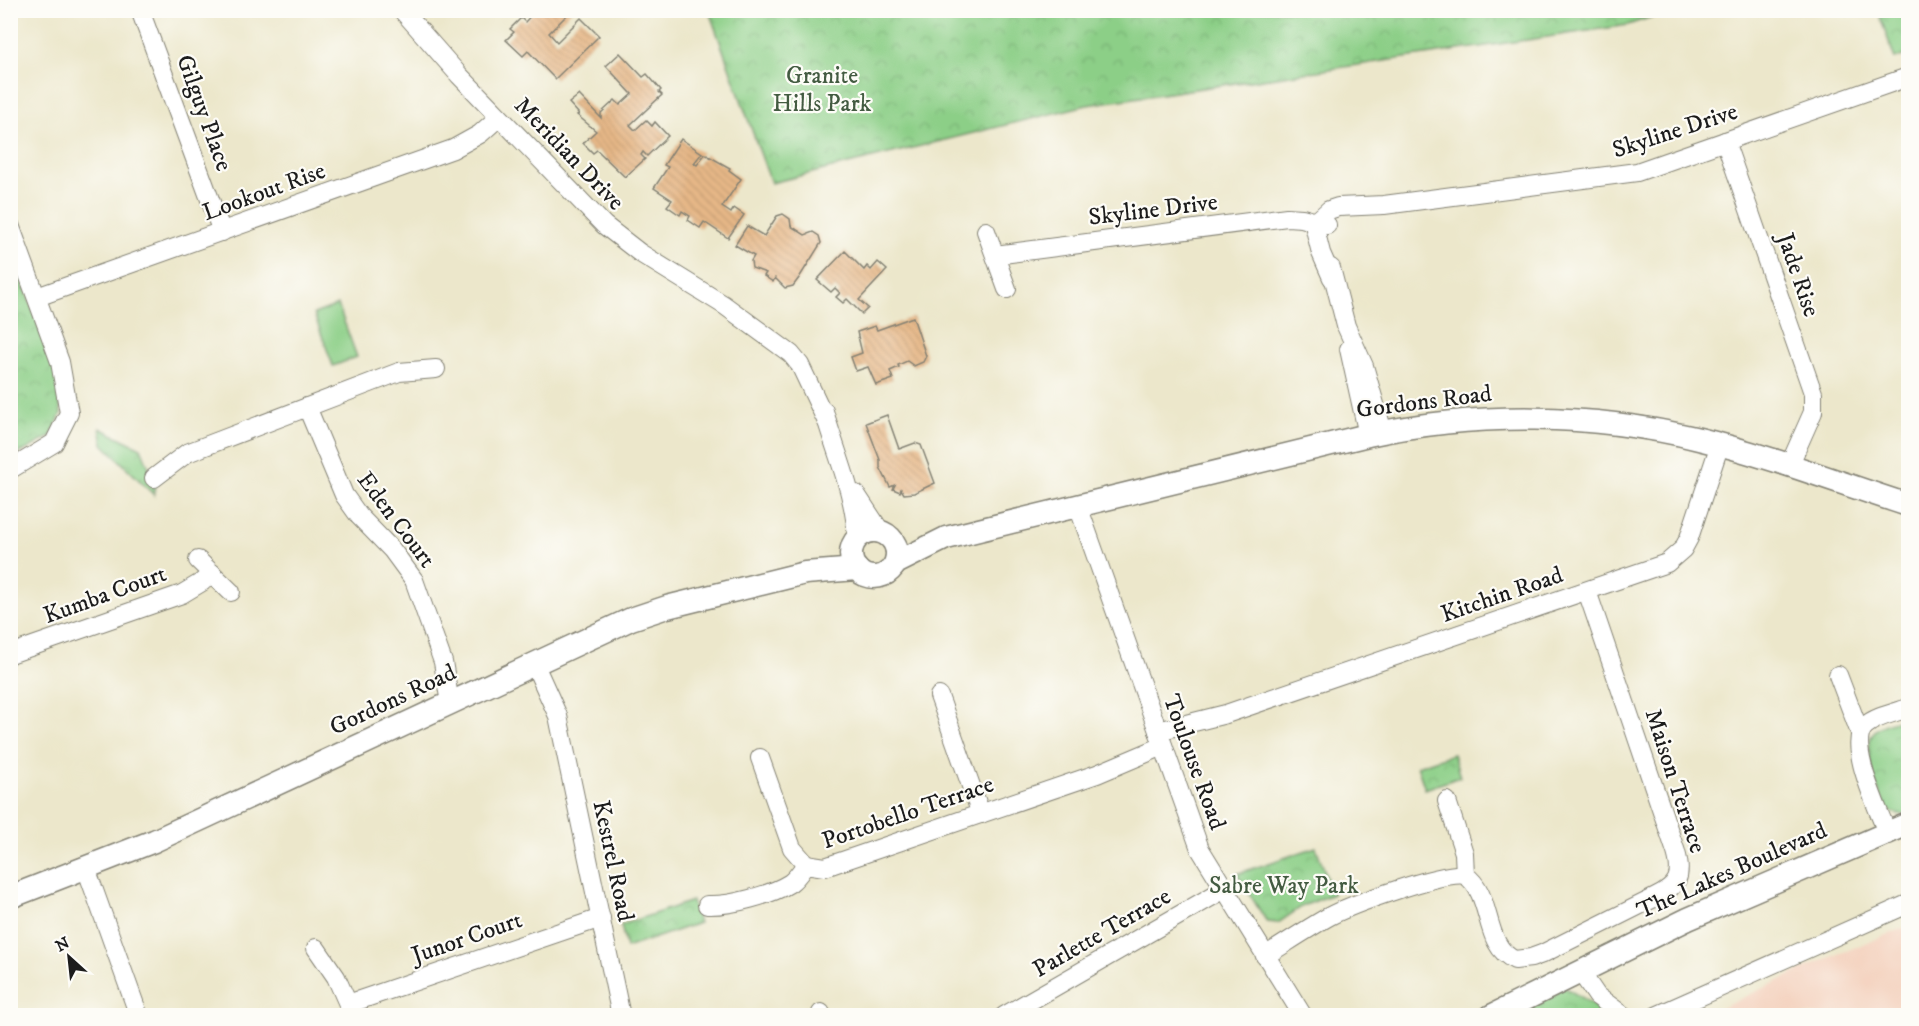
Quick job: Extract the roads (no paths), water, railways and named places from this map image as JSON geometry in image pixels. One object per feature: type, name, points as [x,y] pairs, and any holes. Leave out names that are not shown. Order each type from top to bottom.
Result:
[{"type":"street","name":"Gilguy Place","points":[[140,10],[222,232]]},
{"type":"street","name":"Meridian Drive","points":[[402,10],[499,117],[604,225],[640,253],[724,304],[791,354],[800,365],[827,422],[848,479],[856,516],[855,553]]},
{"type":"street","name":"Skyline Drive","points":[[995,255],[1287,217],[1323,224],[1384,205],[1620,175],[1905,78]]},
{"type":"street","name":"Lookout Rise","points":[[37,297],[453,149],[480,134],[499,117]]},
{"type":"street","name":"Jade Rise","points":[[1725,141],[1810,381],[1815,402],[1808,426],[1805,449],[1794,467]]},
{"type":"street","points":[[1323,224],[1328,242],[1332,278],[1346,326],[1364,366],[1376,433]]},
{"type":"street","points":[[10,225],[60,362],[69,405],[65,425],[59,435],[46,449],[11,469]]},
{"type":"street","points":[[986,231],[1007,289]]},
{"type":"street","points":[[154,478],[170,453],[187,453],[399,372],[436,369]]},
{"type":"street","name":"Eden Court","points":[[308,407],[344,495],[359,516],[399,558],[414,580],[457,700]]},
{"type":"street","name":"Gordons Road","points":[[886,534],[921,540],[946,538],[1376,433],[1452,422],[1545,419],[1627,426],[1720,444],[1908,506]]},
{"type":"street","name":"Kitchin Road","points":[[1162,745],[1226,714],[1667,563],[1683,549],[1689,538],[1720,444]]},
{"type":"street","name":"Meridian Drive","points":[[848,479],[886,534]]},
{"type":"street","name":"Toulouse Road","points":[[1078,506],[1200,849],[1223,890],[1303,1016]]},
{"type":"street","points":[[868,532],[886,534],[897,549],[896,563],[888,573],[868,577],[855,553],[868,532]]},
{"type":"street","name":"Gordons Road","points":[[896,563],[946,538]]},
{"type":"street","name":"Gordons Road","points":[[10,897],[154,841],[540,660],[650,612],[805,573],[855,553]]},
{"type":"street","name":"Kumba Court","points":[[198,560],[231,592]]},
{"type":"street","name":"Kumba Court","points":[[10,654],[182,594],[212,573]]},
{"type":"street","name":"Maison Terrace","points":[[1447,801],[1464,851],[1465,875],[1476,885],[1500,947],[1509,957],[1523,960],[1542,954],[1656,897],[1669,890],[1678,881],[1680,866],[1676,852],[1587,591]]},
{"type":"street","name":"Kestrel Road","points":[[540,660],[558,716],[621,1016]]},
{"type":"street","points":[[1838,675],[1860,733],[1860,756],[1887,833]]},
{"type":"street","points":[[939,696],[981,814]]},
{"type":"street","points":[[1860,733],[1877,718],[1908,708]]},
{"type":"street","name":"Portobello Terrace","points":[[707,905],[736,903],[784,886],[796,878],[806,864],[825,867],[1097,774],[1162,745]]},
{"type":"street","points":[[760,758],[792,848],[806,864]]},
{"type":"street","name":"The Lakes Boulevard","points":[[1498,1013],[1580,971],[1748,892],[1908,824]]},
{"type":"street","points":[[86,868],[139,1016]]},
{"type":"street","points":[[1265,956],[1330,916],[1346,909],[1439,877],[1465,875]]},
{"type":"street","name":"Parlette Terrace","points":[[1004,1016],[1031,1010],[1223,890]]},
{"type":"street","points":[[1656,1016],[1908,904]]},
{"type":"street","name":"Junor Court","points":[[316,948],[336,976],[350,1010],[601,918]]},
{"type":"street","points":[[1580,971],[1597,996],[1624,1016]]},
{"type":"park label","name":"Granite Hills Park","points":[[822,90]]},
{"type":"park label","name":"Sabre Way Park","points":[[1284,886]]}]
